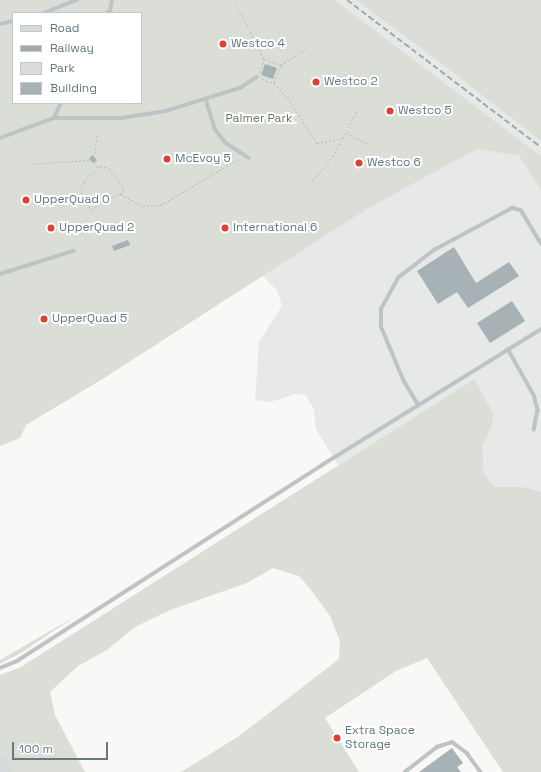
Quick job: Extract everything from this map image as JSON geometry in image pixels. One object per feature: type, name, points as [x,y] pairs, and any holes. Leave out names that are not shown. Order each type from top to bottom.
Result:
[{"type":"street","points":[[0,762],[6,772]]},
{"type":"lane","points":[[47,12],[77,0]]},
{"type":"lane","points":[[108,12],[112,0]]},
{"type":"lane","points":[[0,24],[12,21]]},
{"type":"lane","points":[[0,138],[54,118],[140,116],[206,100],[240,88],[257,77]]},
{"type":"lane","points":[[206,100],[215,129],[226,143],[249,158]]},
{"type":"lane","points":[[54,118],[61,104]]},
{"type":"lane","points":[[418,405],[404,382],[381,327],[382,309],[398,278],[434,250],[512,208],[521,210],[541,244]]},
{"type":"lane","points":[[0,274],[73,251]]},
{"type":"lane","points":[[0,668],[17,661],[418,405],[541,329]]},
{"type":"lane","points":[[508,349],[534,395],[538,410],[534,430]]},
{"type":"lane","points":[[405,772],[437,747],[452,742],[467,752],[481,772]]},
{"type":"path","points":[[236,3],[264,59],[281,65]]},
{"type":"path","points":[[274,83],[281,65],[306,49]]},
{"type":"path","points":[[264,59],[257,77],[274,83],[290,101],[317,143],[344,138]]},
{"type":"path","points":[[312,181],[344,138],[358,109]]},
{"type":"path","points":[[347,132],[368,144]]},
{"type":"path","points":[[94,157],[97,135]]},
{"type":"path","points":[[121,194],[143,206],[161,205],[244,155]]},
{"type":"path","points":[[31,164],[90,160]]},
{"type":"path","points":[[95,162],[97,169]]},
{"type":"path","points":[[97,165],[106,166],[123,184],[124,189],[121,194],[102,201],[96,209],[86,206],[82,196],[83,184],[100,166]]},
{"type":"shaded area","points":[[335,0],[356,0],[426,52],[541,141],[541,156]]},
{"type":"shaded area","points":[[477,149],[519,156],[541,190],[541,492],[523,487],[494,487],[484,473],[482,447],[492,426],[474,379],[338,465],[316,429],[314,410],[306,395],[295,394],[270,402],[255,400],[259,342],[282,306],[277,290],[262,276],[367,209]]},
{"type":"green space","name":"Palmer Park","points":[[0,0],[335,0],[541,156],[541,190],[519,156],[477,149],[367,209],[101,380],[26,425],[20,438],[0,446]]},
{"type":"green space","points":[[356,0],[541,0],[541,141],[426,52]]},
{"type":"green space","points":[[474,379],[493,413],[492,426],[482,447],[484,473],[494,487],[523,487],[541,492],[541,772],[503,772],[427,658],[396,671],[325,718],[359,772],[181,772],[239,736],[339,659],[340,641],[330,616],[299,576],[273,568],[247,583],[170,610],[135,627],[107,650],[78,666],[50,692],[55,715],[85,772],[8,772],[0,759],[0,675],[21,667]]},
{"type":"green space","points":[[76,616],[21,653],[0,664],[0,660]]},
{"type":"building","points":[[265,64],[277,68],[273,79],[261,75]]},
{"type":"building","points":[[92,155],[97,160],[93,163],[89,159]]},
{"type":"building","points":[[128,240],[130,245],[114,251],[112,246]]},
{"type":"building","points":[[454,247],[476,283],[509,262],[519,276],[468,308],[457,292],[438,304],[417,271]]},
{"type":"building","points":[[512,301],[525,321],[490,343],[477,323]]},
{"type":"building","points":[[452,748],[463,763],[457,767],[461,772],[419,772]]},
{"type":"railway","points":[[347,0],[541,147]]},
{"type":"place","name":"Westco 4","points":[[223,44]]},
{"type":"place","name":"Westco 2","points":[[316,82]]},
{"type":"place","name":"Westco 5","points":[[390,111]]},
{"type":"place","name":"McEvoy 5","points":[[167,159]]},
{"type":"place","name":"Westco 6","points":[[359,163]]},
{"type":"place","name":"UpperQuad 0","points":[[26,200]]},
{"type":"place","name":"UpperQuad 2","points":[[51,228]]},
{"type":"place","name":"International 6","points":[[225,228]]},
{"type":"place","name":"UpperQuad 5","points":[[44,319]]},
{"type":"place","name":"Extra Space Storage","points":[[337,738]]}]
